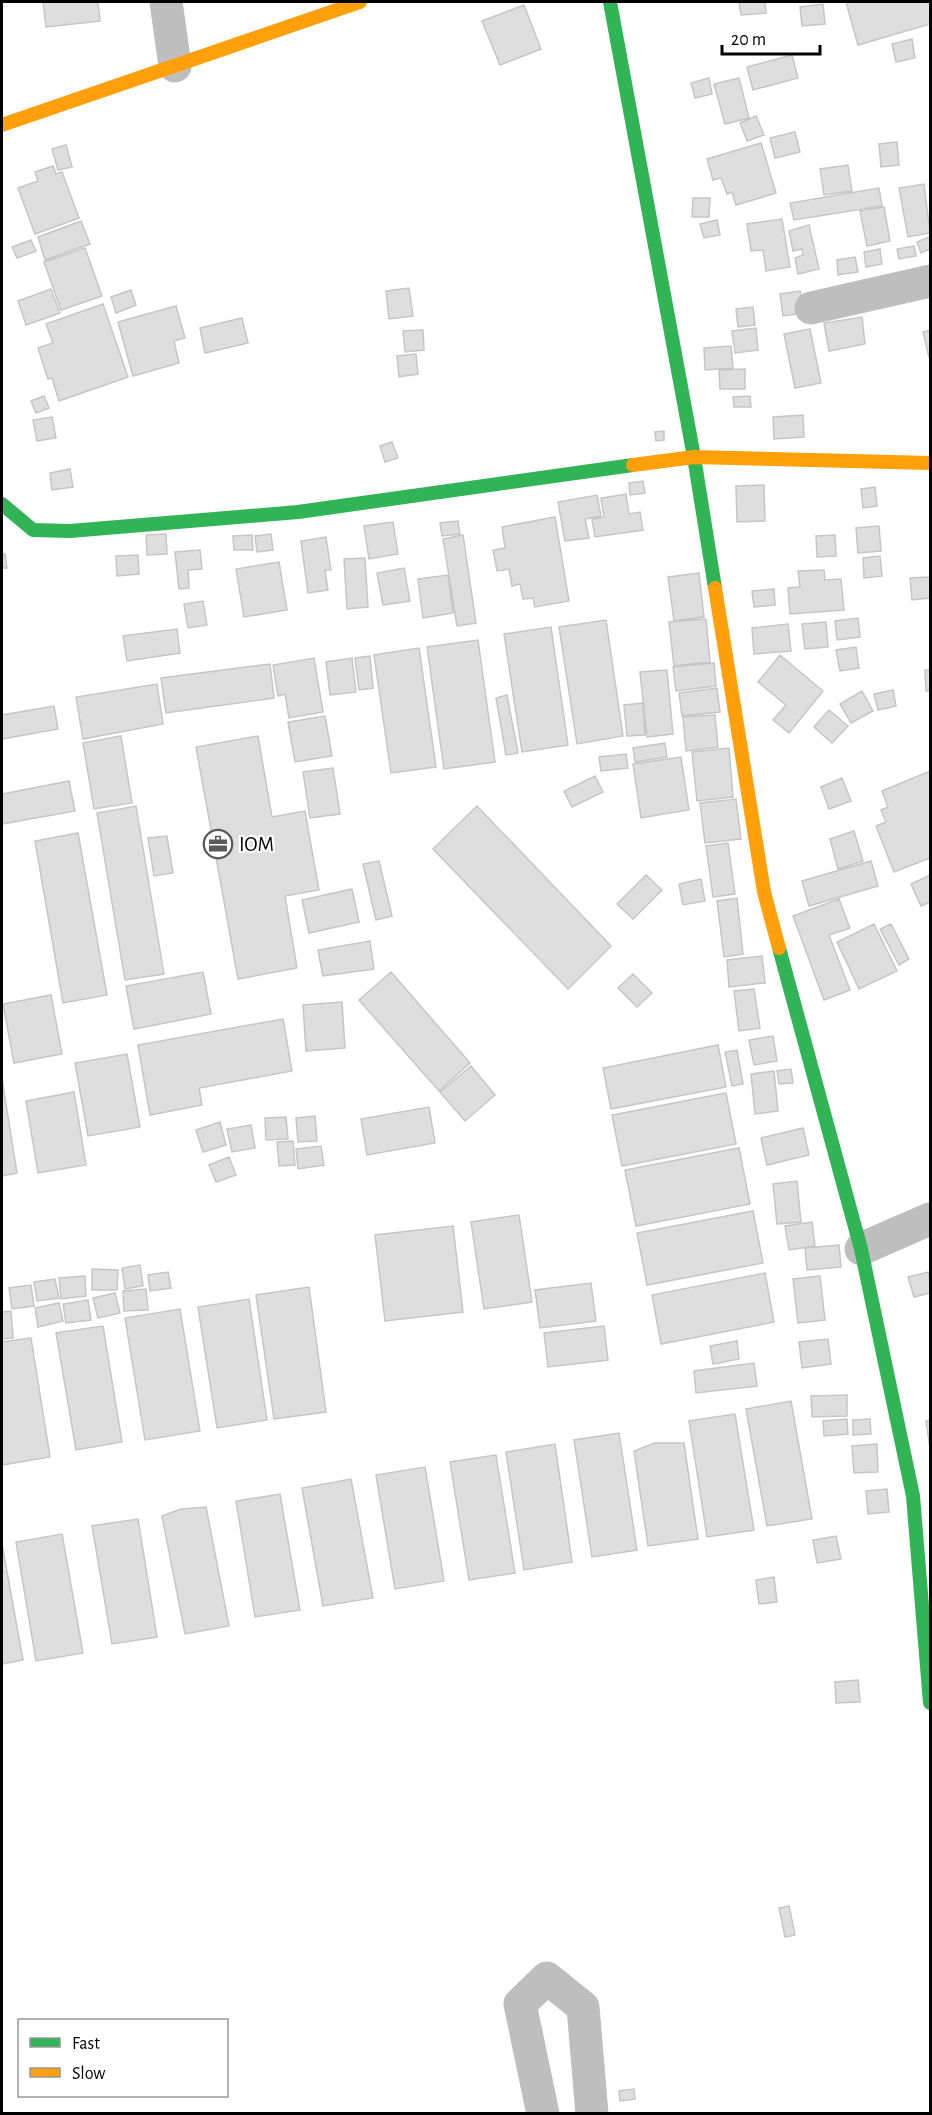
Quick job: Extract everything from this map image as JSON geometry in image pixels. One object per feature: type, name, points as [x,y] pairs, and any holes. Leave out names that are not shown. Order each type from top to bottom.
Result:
[{"type":"street","points":[[166,2],[175,66]]},
{"type":"street","points":[[2,125],[360,2]]},
{"type":"street","points":[[610,2],[694,457],[764,892],[861,1250],[913,1496],[926,1679],[930,1703]]},
{"type":"street","points":[[811,308],[930,281]]},
{"type":"street","points":[[2,504],[33,530],[70,531],[298,512],[694,457],[930,463]]},
{"type":"street","points":[[861,1250],[930,1219]]},
{"type":"street","points":[[543,2114],[520,2004],[547,1978],[583,2007],[592,2114]]},
{"type":"building","points":[[43,2],[98,2],[100,21],[46,27]]},
{"type":"building","points":[[739,2],[765,2],[766,13],[741,15]]},
{"type":"building","points":[[846,2],[930,2],[930,24],[858,45]]},
{"type":"building","points":[[823,4],[825,24],[802,26],[800,7]]},
{"type":"building","points":[[524,5],[541,49],[500,65],[482,21]]},
{"type":"building","points":[[912,39],[915,58],[896,62],[892,44]]},
{"type":"building","points":[[792,55],[798,78],[753,90],[747,67]]},
{"type":"building","points":[[709,78],[712,94],[695,98],[691,83]]},
{"type":"building","points":[[739,78],[749,118],[725,124],[714,84]]},
{"type":"building","points":[[756,116],[764,135],[747,141],[740,123]]},
{"type":"building","points":[[795,132],[800,152],[775,158],[770,138]]},
{"type":"building","points":[[897,142],[899,165],[881,167],[879,144]]},
{"type":"building","points":[[761,143],[776,193],[736,205],[732,192],[727,194],[721,178],[713,180],[707,159]]},
{"type":"building","points":[[66,145],[72,167],[58,170],[52,149]]},
{"type":"building","points":[[848,165],[852,191],[824,195],[820,169]]},
{"type":"building","points":[[53,166],[56,174],[62,172],[79,218],[35,234],[18,188],[38,181],[35,172]]},
{"type":"building","points":[[924,184],[930,233],[908,237],[899,188]]},
{"type":"building","points":[[879,188],[882,206],[794,220],[790,203]]},
{"type":"building","points":[[693,198],[710,198],[709,217],[692,217]]},
{"type":"building","points":[[884,207],[890,241],[867,246],[860,211]]},
{"type":"building","points":[[782,219],[790,267],[766,271],[763,250],[751,251],[747,224]]},
{"type":"building","points":[[717,220],[720,235],[704,238],[700,224]]},
{"type":"building","points":[[81,221],[90,244],[45,260],[38,237]]},
{"type":"building","points":[[809,225],[819,269],[798,274],[795,258],[803,255],[802,249],[793,251],[789,231]]},
{"type":"building","points":[[929,237],[930,249],[921,253],[917,242]]},
{"type":"building","points":[[31,240],[36,251],[17,258],[12,247]]},
{"type":"building","points":[[914,246],[916,256],[899,259],[897,249]]},
{"type":"building","points":[[85,248],[102,296],[61,310],[44,262]]},
{"type":"building","points":[[880,249],[882,264],[866,267],[864,252]]},
{"type":"building","points":[[855,257],[858,272],[838,275],[837,260]]},
{"type":"building","points":[[409,288],[413,316],[389,319],[386,291]]},
{"type":"building","points":[[51,289],[60,313],[26,325],[18,301]]},
{"type":"building","points":[[131,290],[136,305],[116,313],[111,297]]},
{"type":"building","points":[[800,291],[803,313],[783,316],[780,294]]},
{"type":"building","points":[[103,304],[128,377],[59,401],[52,378],[48,379],[38,348],[53,343],[46,324]]},
{"type":"building","points":[[176,306],[185,338],[174,341],[179,363],[133,376],[118,322]]},
{"type":"building","points":[[753,307],[755,325],[738,327],[736,309]]},
{"type":"building","points":[[862,317],[865,344],[829,351],[824,323]]},
{"type":"building","points":[[242,318],[248,343],[205,353],[200,328]]},
{"type":"building","points":[[756,328],[758,350],[735,353],[732,331]]},
{"type":"building","points":[[810,329],[821,383],[795,388],[784,334]]},
{"type":"building","points":[[423,330],[424,350],[405,352],[403,331]]},
{"type":"building","points":[[930,330],[930,356],[929,357],[923,332]]},
{"type":"building","points":[[731,346],[733,368],[705,370],[704,348]]},
{"type":"building","points":[[416,354],[418,374],[399,377],[397,356]]},
{"type":"building","points":[[745,369],[745,389],[720,389],[719,370]]},
{"type":"building","points":[[44,396],[49,408],[36,413],[31,401]]},
{"type":"building","points":[[750,396],[751,407],[734,407],[733,397]]},
{"type":"building","points":[[803,415],[804,437],[774,439],[773,417]]},
{"type":"building","points":[[52,417],[56,438],[37,441],[33,420]]},
{"type":"building","points":[[664,431],[664,440],[656,441],[655,432]]},
{"type":"building","points":[[392,442],[398,458],[385,462],[380,446]]},
{"type":"building","points":[[70,469],[73,487],[52,490],[50,473]]},
{"type":"building","points":[[643,481],[645,493],[630,495],[629,483]]},
{"type":"building","points":[[764,485],[765,521],[737,522],[736,486]]},
{"type":"building","points":[[875,487],[877,506],[863,508],[861,489]]},
{"type":"building","points":[[626,494],[629,514],[640,512],[643,530],[595,537],[592,519],[604,517],[601,498]]},
{"type":"building","points":[[597,495],[601,516],[585,519],[589,538],[565,541],[558,502]]},
{"type":"building","points":[[555,517],[569,601],[535,607],[533,598],[523,599],[520,584],[512,586],[509,569],[497,571],[493,550],[505,548],[502,527]]},
{"type":"building","points":[[458,521],[460,534],[442,536],[440,523]]},
{"type":"building","points":[[393,522],[398,554],[369,559],[364,526]]},
{"type":"building","points":[[879,526],[881,551],[858,553],[856,528]]},
{"type":"building","points":[[166,534],[167,554],[147,555],[146,535]]},
{"type":"building","points":[[271,534],[273,550],[257,552],[255,536]]},
{"type":"building","points":[[252,535],[253,550],[234,550],[233,536]]},
{"type":"building","points":[[463,535],[476,623],[457,626],[443,539]]},
{"type":"building","points":[[835,535],[836,556],[817,557],[816,536]]},
{"type":"building","points":[[326,537],[331,570],[325,570],[328,590],[308,593],[301,541]]},
{"type":"building","points":[[200,550],[202,569],[188,570],[189,588],[179,589],[175,552]]},
{"type":"building","points":[[2,554],[5,554],[7,568],[2,568]]},
{"type":"building","points":[[138,555],[139,574],[117,576],[116,556]]},
{"type":"building","points":[[880,556],[882,576],[864,578],[863,558]]},
{"type":"building","points":[[365,558],[368,607],[347,609],[344,559]]},
{"type":"building","points":[[279,562],[287,610],[244,617],[236,569]]},
{"type":"building","points":[[404,568],[410,601],[383,605],[377,573]]},
{"type":"building","points":[[824,570],[825,580],[841,579],[844,610],[790,614],[788,588],[800,587],[798,571]]},
{"type":"building","points":[[699,573],[704,617],[674,621],[668,577]]},
{"type":"building","points":[[448,575],[453,613],[423,618],[418,579]]},
{"type":"building","points":[[930,577],[930,598],[912,600],[910,578]]},
{"type":"building","points":[[774,589],[775,605],[754,607],[752,591]]},
{"type":"building","points":[[203,601],[207,625],[188,628],[184,604]]},
{"type":"building","points":[[858,618],[860,637],[837,640],[835,621]]},
{"type":"building","points":[[706,619],[710,662],[674,666],[669,622]]},
{"type":"building","points":[[606,620],[623,736],[577,744],[559,627]]},
{"type":"building","points":[[826,622],[828,647],[805,649],[802,624]]},
{"type":"building","points":[[788,624],[791,651],[754,654],[752,628]]},
{"type":"building","points":[[551,627],[568,745],[522,752],[504,634]]},
{"type":"building","points":[[177,629],[180,653],[127,661],[123,636]]},
{"type":"building","points":[[478,640],[495,762],[444,769],[427,647]]},
{"type":"building","points":[[856,647],[859,668],[840,671],[836,650]]},
{"type":"building","points":[[419,648],[436,767],[391,773],[374,655]]},
{"type":"building","points":[[780,655],[823,691],[789,733],[773,720],[786,705],[758,682]]},
{"type":"building","points":[[370,656],[373,688],[359,690],[355,658]]},
{"type":"building","points":[[314,658],[323,712],[289,718],[285,694],[278,696],[273,665]]},
{"type":"building","points":[[352,658],[356,692],[330,695],[326,662]]},
{"type":"building","points":[[714,663],[716,686],[676,691],[673,667]]},
{"type":"building","points":[[270,664],[274,698],[166,713],[161,678]]},
{"type":"building","points":[[667,670],[673,734],[647,737],[640,672]]},
{"type":"building","points":[[925,670],[930,670],[930,691],[926,691]]},
{"type":"building","points":[[157,684],[163,724],[83,739],[76,697]]},
{"type":"building","points":[[717,688],[720,712],[682,716],[679,693]]},
{"type":"building","points":[[893,690],[896,706],[878,710],[874,694]]},
{"type":"building","points":[[862,691],[873,711],[851,723],[840,704]]},
{"type":"building","points":[[507,695],[518,753],[506,755],[496,698]]},
{"type":"building","points":[[643,703],[645,735],[627,736],[624,705]]},
{"type":"building","points":[[54,706],[58,729],[2,739],[2,715]]},
{"type":"building","points":[[829,710],[848,726],[832,743],[814,727]]},
{"type":"building","points":[[715,715],[718,747],[686,751],[683,717]]},
{"type":"building","points":[[325,716],[332,756],[295,762],[288,722]]},
{"type":"building","points":[[121,736],[132,803],[94,809],[83,743]]},
{"type":"building","points":[[258,736],[272,817],[305,811],[319,890],[285,896],[297,968],[238,979],[196,747]]},
{"type":"building","points":[[665,743],[667,757],[635,762],[633,748]]},
{"type":"building","points":[[729,748],[733,797],[697,801],[692,752]]},
{"type":"building","points":[[626,754],[628,768],[601,771],[599,757]]},
{"type":"building","points":[[681,757],[689,810],[641,818],[633,764]]},
{"type":"building","points":[[333,768],[340,814],[310,818],[303,772]]},
{"type":"building","points":[[930,771],[930,858],[894,872],[876,826],[886,822],[881,810],[888,807],[882,791]]},
{"type":"building","points":[[595,776],[603,792],[572,807],[564,791]]},
{"type":"building","points":[[842,778],[851,801],[829,809],[821,787]]},
{"type":"building","points":[[69,781],[75,811],[2,824],[2,794]]},
{"type":"building","points":[[736,799],[741,839],[705,843],[700,803]]},
{"type":"building","points":[[136,806],[164,974],[125,980],[97,813]]},
{"type":"building","points":[[477,806],[611,946],[568,989],[433,849]]},
{"type":"building","points":[[854,831],[863,861],[838,869],[830,839]]},
{"type":"building","points":[[78,833],[107,995],[63,1003],[35,841]]},
{"type":"building","points":[[167,836],[173,873],[154,876],[148,838]]},
{"type":"building","points":[[728,843],[735,894],[713,897],[706,846]]},
{"type":"building","points":[[379,861],[392,916],[376,920],[363,864]]},
{"type":"building","points":[[871,861],[878,886],[809,906],[802,881]]},
{"type":"building","points":[[646,875],[662,890],[633,919],[617,904]]},
{"type":"building","points":[[930,875],[930,902],[921,906],[911,884]]},
{"type":"building","points":[[701,879],[705,901],[683,905],[679,884]]},
{"type":"building","points":[[352,889],[359,922],[309,933],[302,900]]},
{"type":"building","points":[[737,898],[743,954],[724,957],[717,901]]},
{"type":"building","points":[[839,899],[850,928],[829,935],[850,990],[824,1000],[793,916]]},
{"type":"building","points":[[874,924],[897,971],[859,989],[837,942]]},
{"type":"building","points":[[891,924],[909,959],[899,965],[880,929]]},
{"type":"building","points":[[370,941],[374,969],[323,976],[318,950]]},
{"type":"building","points":[[762,956],[765,983],[729,987],[727,960]]},
{"type":"building","points":[[203,972],[211,1014],[134,1029],[126,986]]},
{"type":"building","points":[[391,972],[470,1063],[439,1091],[359,1000]]},
{"type":"building","points":[[633,974],[652,993],[637,1007],[618,988]]},
{"type":"building","points":[[754,989],[760,1028],[739,1031],[734,991]]},
{"type":"building","points":[[51,995],[62,1054],[14,1063],[3,1004]]},
{"type":"building","points":[[342,1002],[345,1048],[306,1051],[303,1005]]},
{"type":"building","points":[[283,1019],[292,1071],[199,1088],[202,1105],[150,1115],[138,1045]]},
{"type":"building","points":[[773,1036],[777,1061],[754,1065],[749,1040]]},
{"type":"building","points":[[718,1045],[726,1087],[611,1109],[603,1068]]},
{"type":"building","points":[[737,1050],[743,1084],[732,1086],[725,1052]]},
{"type":"building","points":[[127,1054],[140,1127],[88,1136],[75,1063]]},
{"type":"building","points":[[471,1066],[495,1095],[465,1121],[440,1092]]},
{"type":"building","points":[[791,1069],[793,1083],[779,1084],[777,1071]]},
{"type":"building","points":[[774,1071],[778,1111],[755,1114],[751,1074]]},
{"type":"building","points":[[2,1079],[17,1173],[2,1176]]},
{"type":"building","points":[[74,1092],[86,1165],[38,1173],[26,1101]]},
{"type":"building","points":[[726,1093],[736,1144],[622,1166],[612,1115]]},
{"type":"building","points":[[429,1107],[435,1143],[367,1155],[361,1119]]},
{"type":"building","points":[[315,1116],[317,1141],[298,1142],[296,1118]]},
{"type":"building","points":[[286,1117],[288,1139],[266,1140],[265,1118]]},
{"type":"building","points":[[220,1122],[226,1145],[203,1152],[196,1130]]},
{"type":"building","points":[[251,1125],[255,1148],[232,1152],[227,1129]]},
{"type":"building","points":[[803,1128],[809,1155],[767,1165],[761,1138]]},
{"type":"building","points":[[293,1141],[295,1165],[279,1166],[277,1142]]},
{"type":"building","points":[[321,1146],[324,1165],[298,1169],[296,1149]]},
{"type":"building","points":[[739,1148],[750,1204],[636,1226],[625,1170]]},
{"type":"building","points":[[229,1157],[236,1175],[216,1182],[209,1165]]},
{"type":"building","points":[[797,1181],[801,1222],[777,1224],[773,1184]]},
{"type":"building","points":[[753,1211],[763,1263],[647,1285],[637,1233]]},
{"type":"building","points":[[519,1215],[532,1302],[484,1309],[471,1222]]},
{"type":"building","points":[[812,1222],[815,1246],[789,1250],[785,1226]]},
{"type":"building","points":[[453,1226],[463,1312],[385,1321],[375,1235]]},
{"type":"building","points":[[839,1245],[841,1267],[807,1270],[805,1248]]},
{"type":"building","points":[[140,1265],[143,1286],[125,1289],[122,1268]]},
{"type":"building","points":[[92,1269],[118,1270],[117,1290],[92,1290]]},
{"type":"building","points":[[168,1272],[171,1288],[150,1291],[148,1275]]},
{"type":"building","points":[[929,1272],[930,1293],[914,1297],[908,1277]]},
{"type":"building","points":[[765,1273],[774,1322],[661,1344],[652,1295]]},
{"type":"building","points":[[85,1276],[86,1296],[61,1299],[59,1278]]},
{"type":"building","points":[[820,1276],[825,1320],[798,1323],[793,1279]]},
{"type":"building","points":[[55,1279],[59,1298],[37,1301],[34,1282]]},
{"type":"building","points":[[591,1283],[596,1321],[540,1328],[535,1290]]},
{"type":"building","points":[[31,1285],[34,1306],[12,1309],[9,1288]]},
{"type":"building","points":[[309,1287],[326,1412],[274,1419],[256,1295]]},
{"type":"building","points":[[146,1289],[148,1310],[124,1311],[123,1291]]},
{"type":"building","points":[[115,1293],[120,1313],[98,1318],[93,1298]]},
{"type":"building","points":[[249,1299],[267,1420],[217,1428],[198,1307]]},
{"type":"building","points":[[88,1300],[91,1320],[66,1323],[63,1304]]},
{"type":"building","points":[[59,1303],[63,1321],[38,1327],[35,1308]]},
{"type":"building","points":[[180,1309],[200,1431],[145,1440],[125,1318]]},
{"type":"building","points":[[11,1311],[13,1338],[2,1339],[2,1312]]},
{"type":"building","points":[[103,1326],[122,1442],[76,1450],[56,1333]]},
{"type":"building","points":[[604,1326],[608,1360],[548,1367],[544,1333]]},
{"type":"building","points":[[31,1338],[50,1457],[2,1465],[2,1342]]},
{"type":"building","points":[[828,1339],[831,1364],[802,1368],[799,1342]]},
{"type":"building","points":[[737,1341],[739,1359],[713,1364],[710,1346]]},
{"type":"building","points":[[754,1363],[757,1386],[696,1393],[694,1371]]},
{"type":"building","points":[[847,1395],[847,1416],[812,1417],[811,1396]]},
{"type":"building","points":[[791,1401],[812,1519],[767,1526],[746,1409]]},
{"type":"building","points":[[735,1414],[754,1530],[707,1537],[689,1421]]},
{"type":"building","points":[[847,1419],[848,1434],[824,1436],[823,1421]]},
{"type":"building","points":[[870,1419],[871,1434],[853,1435],[853,1420]]},
{"type":"building","points":[[930,1420],[930,1448],[926,1421]]},
{"type":"building","points":[[619,1433],[637,1550],[592,1557],[574,1440]]},
{"type":"building","points":[[655,1443],[684,1443],[698,1539],[648,1546],[634,1451]]},
{"type":"building","points":[[555,1444],[572,1562],[524,1570],[506,1452]]},
{"type":"building","points":[[877,1444],[878,1472],[854,1473],[852,1446]]},
{"type":"building","points":[[496,1455],[515,1573],[469,1580],[450,1462]]},
{"type":"building","points":[[425,1467],[444,1581],[395,1589],[376,1475]]},
{"type":"building","points":[[351,1479],[373,1598],[323,1606],[302,1488]]},
{"type":"building","points":[[887,1489],[889,1512],[868,1514],[866,1491]]},
{"type":"building","points":[[280,1494],[300,1610],[255,1617],[236,1501]]},
{"type":"building","points":[[206,1507],[229,1626],[185,1634],[162,1516],[181,1509]]},
{"type":"building","points":[[138,1519],[157,1637],[112,1644],[92,1526]]},
{"type":"building","points":[[62,1534],[83,1653],[36,1661],[16,1542]]},
{"type":"building","points":[[836,1536],[841,1559],[817,1563],[813,1540]]},
{"type":"building","points":[[2,1544],[23,1660],[2,1664]]},
{"type":"building","points":[[774,1577],[777,1602],[759,1604],[756,1580]]},
{"type":"building","points":[[858,1680],[860,1702],[836,1703],[835,1682]]},
{"type":"building","points":[[789,1906],[795,1935],[785,1937],[779,1908]]},
{"type":"building","points":[[634,2089],[635,2099],[620,2101],[619,2091]]},
{"type":"traffic: fast","points":[[610,2],[694,457],[715,588]]},
{"type":"traffic: fast","points":[[2,504],[33,530],[70,531],[298,512],[633,465]]},
{"type":"traffic: fast","points":[[779,948],[861,1249],[913,1496],[930,1703]]},
{"type":"traffic: slow","points":[[2,125],[360,2]]},
{"type":"traffic: slow","points":[[633,465],[694,457],[930,463]]},
{"type":"traffic: slow","points":[[715,588],[764,892],[779,948]]},
{"type":"place","name":"IOM","points":[[218,844]]}]
